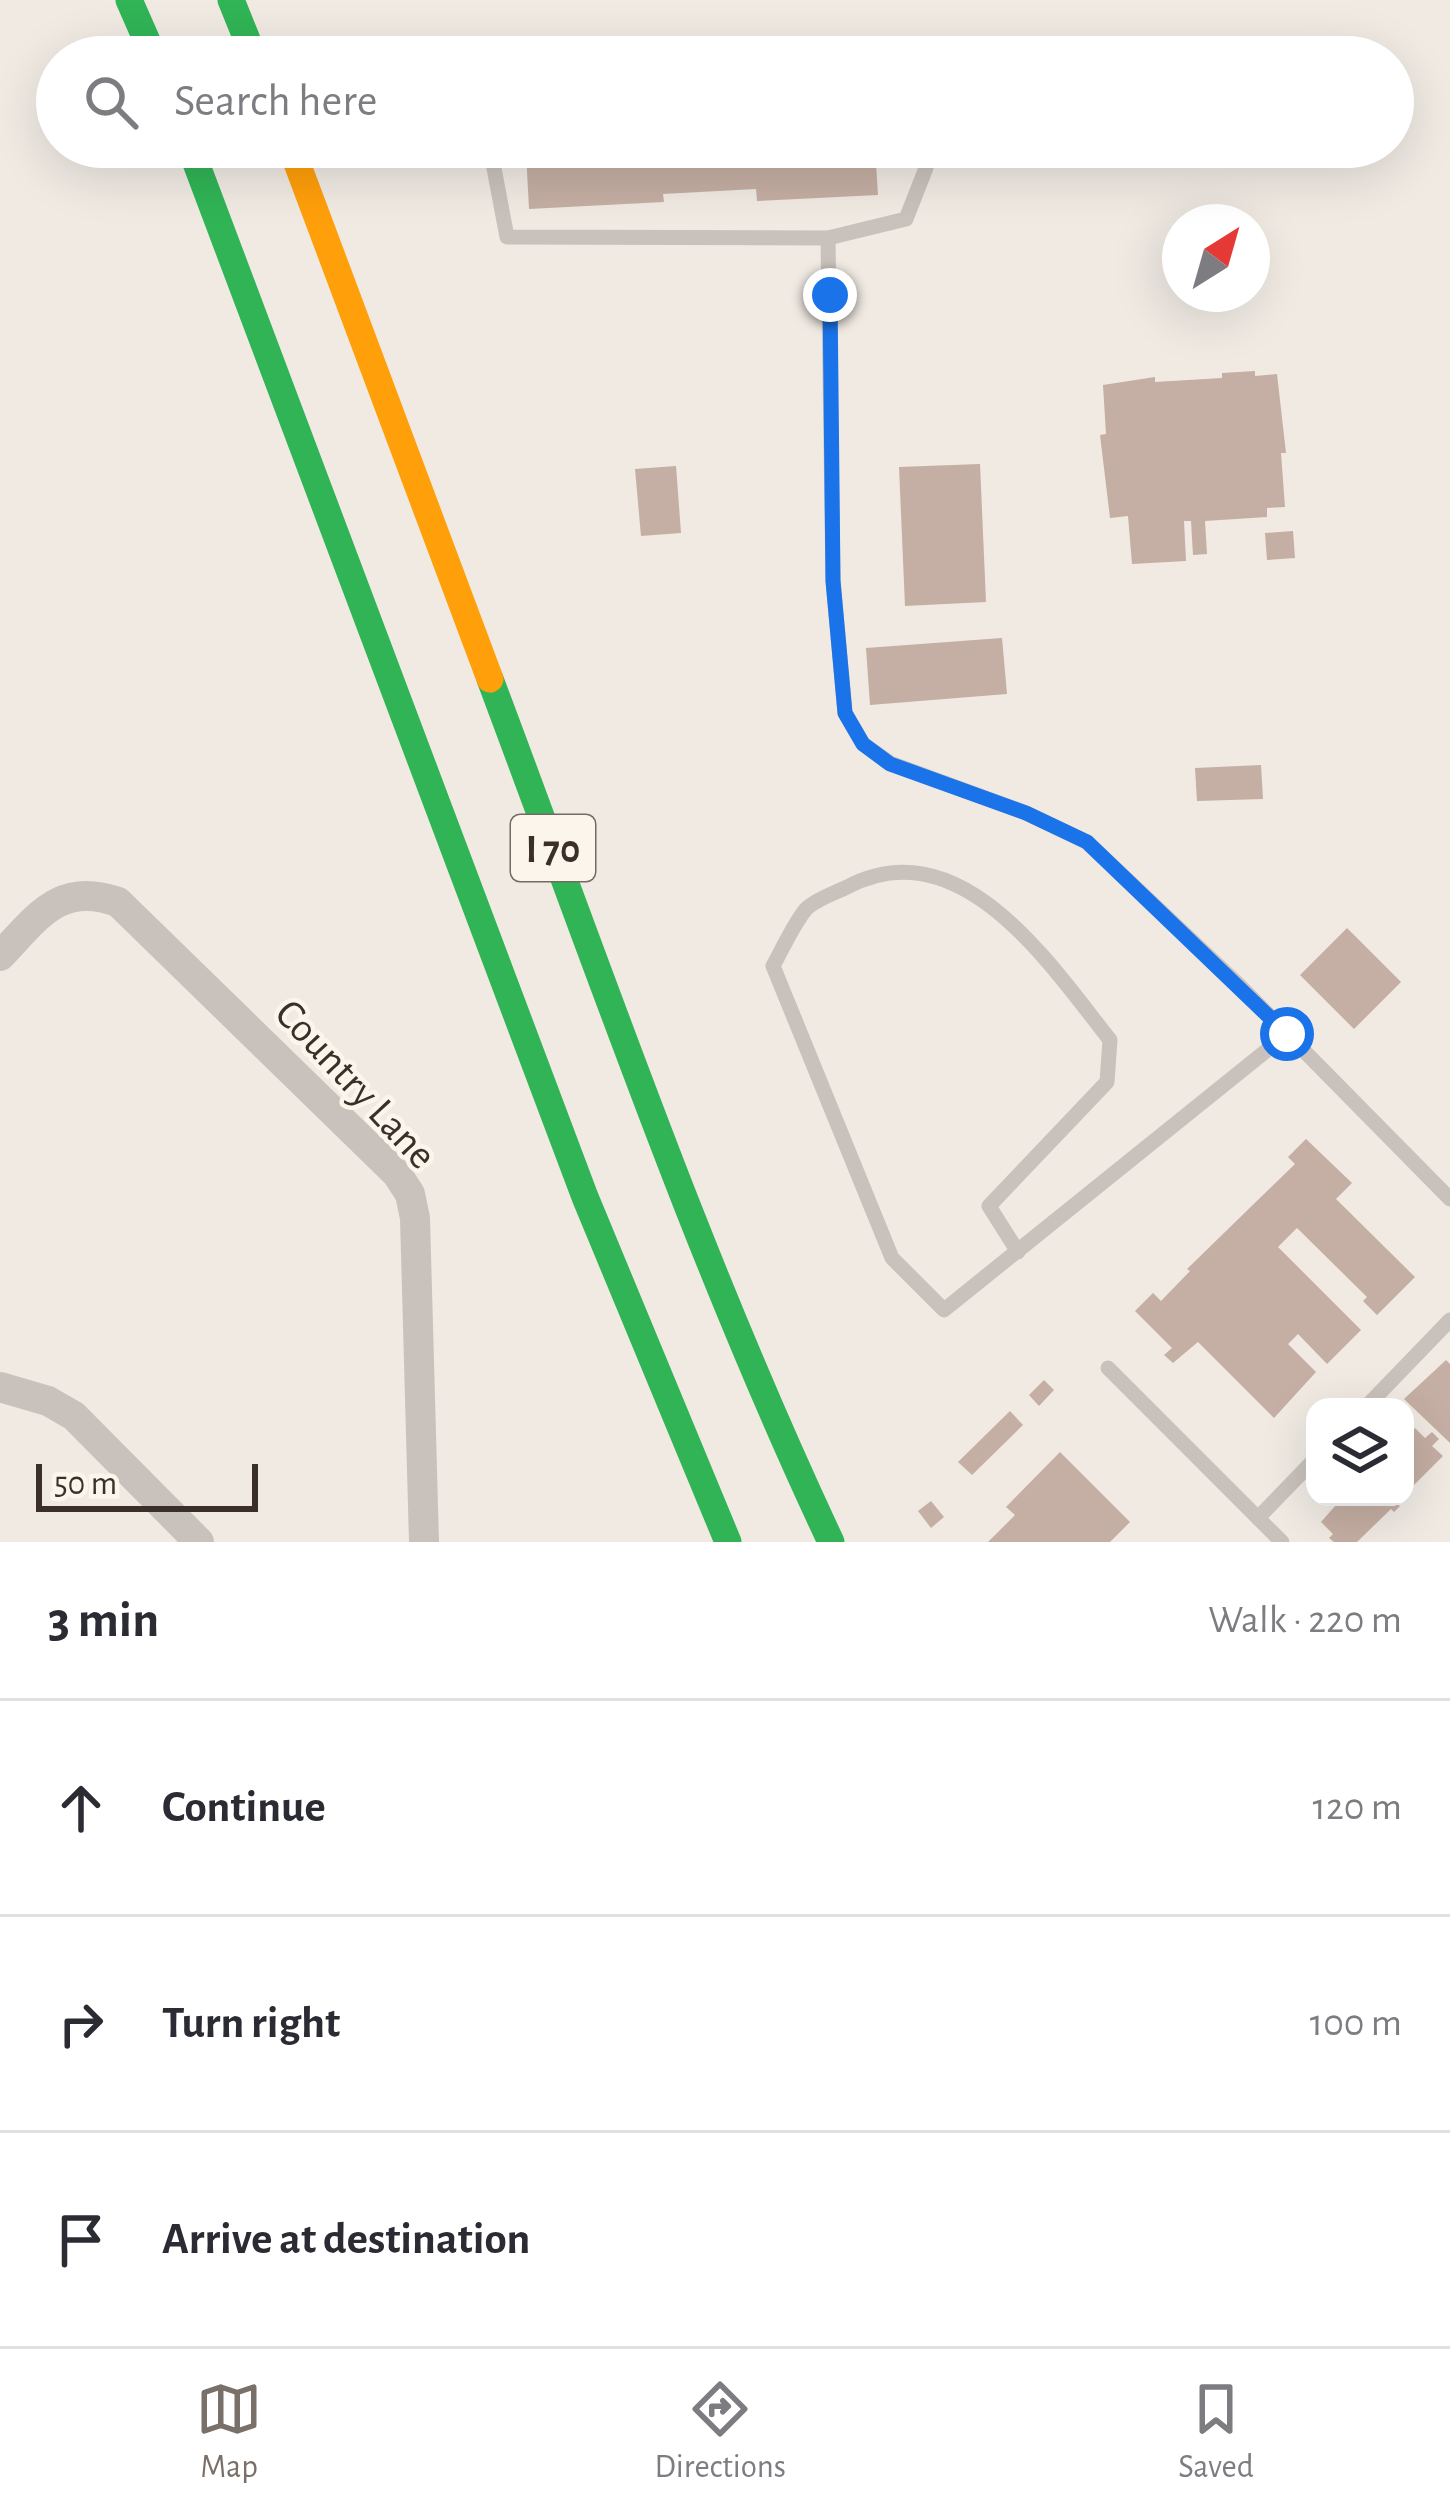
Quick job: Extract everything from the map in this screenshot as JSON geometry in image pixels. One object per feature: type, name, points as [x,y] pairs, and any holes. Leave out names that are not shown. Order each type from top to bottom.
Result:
[{"type":"highway","points":[[129,0],[145,36]]},
{"type":"highway","points":[[231,0],[246,36]]},
{"type":"highway","name":"I 70","points":[[198,168],[330,506],[569,1157],[660,1390],[728,1542]]},
{"type":"highway","name":"I 70","points":[[299,168],[711,1269],[831,1542]]},
{"type":"street","name":"Country Lane","points":[[0,956],[49,907],[70,896],[94,894],[118,902],[397,1174],[410,1194],[416,1218],[424,1542]]},
{"type":"street","points":[[0,1387],[48,1401],[74,1416],[199,1542]]},
{"type":"lane","points":[[494,168],[507,237],[828,238],[906,219],[926,168]]},
{"type":"lane","points":[[828,238],[833,581],[845,713],[863,744],[890,764],[1026,813],[1087,842],[1450,1199]]},
{"type":"lane","points":[[1018,1252],[989,1206],[1107,1082],[1111,1040],[1047,960],[983,898],[921,870],[870,874],[808,907],[773,965],[892,1258],[944,1310],[1018,1252],[1287,1034]]},
{"type":"lane","points":[[1375,1398],[1450,1320]]},
{"type":"lane","points":[[1108,1368],[1282,1542]]},
{"type":"lane","points":[[1258,1518],[1306,1469]]},
{"type":"building","points":[[527,168],[876,168],[878,195],[757,201],[756,189],[663,194],[664,202],[529,209]]},
{"type":"building","points":[[1255,371],[1255,376],[1277,374],[1286,453],[1281,453],[1285,507],[1267,508],[1267,517],[1205,521],[1207,554],[1193,555],[1191,521],[1184,521],[1186,561],[1132,564],[1128,516],[1110,518],[1100,435],[1106,434],[1103,385],[1155,377],[1155,382],[1222,378],[1222,373]]},
{"type":"building","points":[[980,464],[986,602],[905,606],[899,467]]},
{"type":"building","points":[[676,466],[681,533],[641,536],[635,469]]},
{"type":"building","points":[[1293,531],[1295,558],[1267,560],[1265,533]]},
{"type":"building","points":[[1002,638],[1007,694],[870,705],[866,648]]},
{"type":"building","points":[[1261,765],[1263,799],[1197,801],[1195,768]]},
{"type":"building","points":[[1347,928],[1401,982],[1354,1029],[1300,975]]},
{"type":"building","points":[[1306,1139],[1352,1183],[1336,1199],[1415,1277],[1377,1315],[1363,1301],[1367,1297],[1297,1228],[1278,1247],[1361,1330],[1327,1364],[1298,1334],[1288,1344],[1316,1372],[1274,1418],[1198,1342],[1173,1363],[1164,1355],[1172,1348],[1135,1311],[1153,1293],[1161,1301],[1190,1271],[1187,1269],[1295,1164],[1288,1157]]},
{"type":"building","points":[[1446,1360],[1450,1364],[1450,1443],[1414,1409],[1414,1398],[1405,1398]]},
{"type":"building","points":[[1044,1380],[1054,1390],[1039,1406],[1029,1395]]},
{"type":"building","points":[[1010,1411],[1023,1425],[972,1475],[958,1462]]},
{"type":"building","points":[[1414,1429],[1425,1438],[1432,1432],[1439,1439],[1432,1446],[1443,1456],[1414,1485]]},
{"type":"building","points":[[1060,1452],[1130,1522],[1110,1542],[988,1542],[1015,1515],[1006,1507]]},
{"type":"building","points":[[931,1501],[944,1517],[931,1528],[918,1511]]},
{"type":"building","points":[[1335,1506],[1400,1506],[1357,1542],[1334,1542],[1321,1522]]},
{"type":"traffic: fast","points":[[129,0],[145,36]]},
{"type":"traffic: fast","points":[[231,0],[246,36]]},
{"type":"traffic: fast","points":[[198,168],[585,1197],[728,1542]]},
{"type":"traffic: fast","points":[[490,679],[694,1222],[831,1542]]},
{"type":"traffic: slow","points":[[299,168],[490,679]]},
{"type":"route","points":[[830,295],[833,581],[845,713],[863,744],[890,764],[1026,813],[1087,842],[1287,1034]]}]
